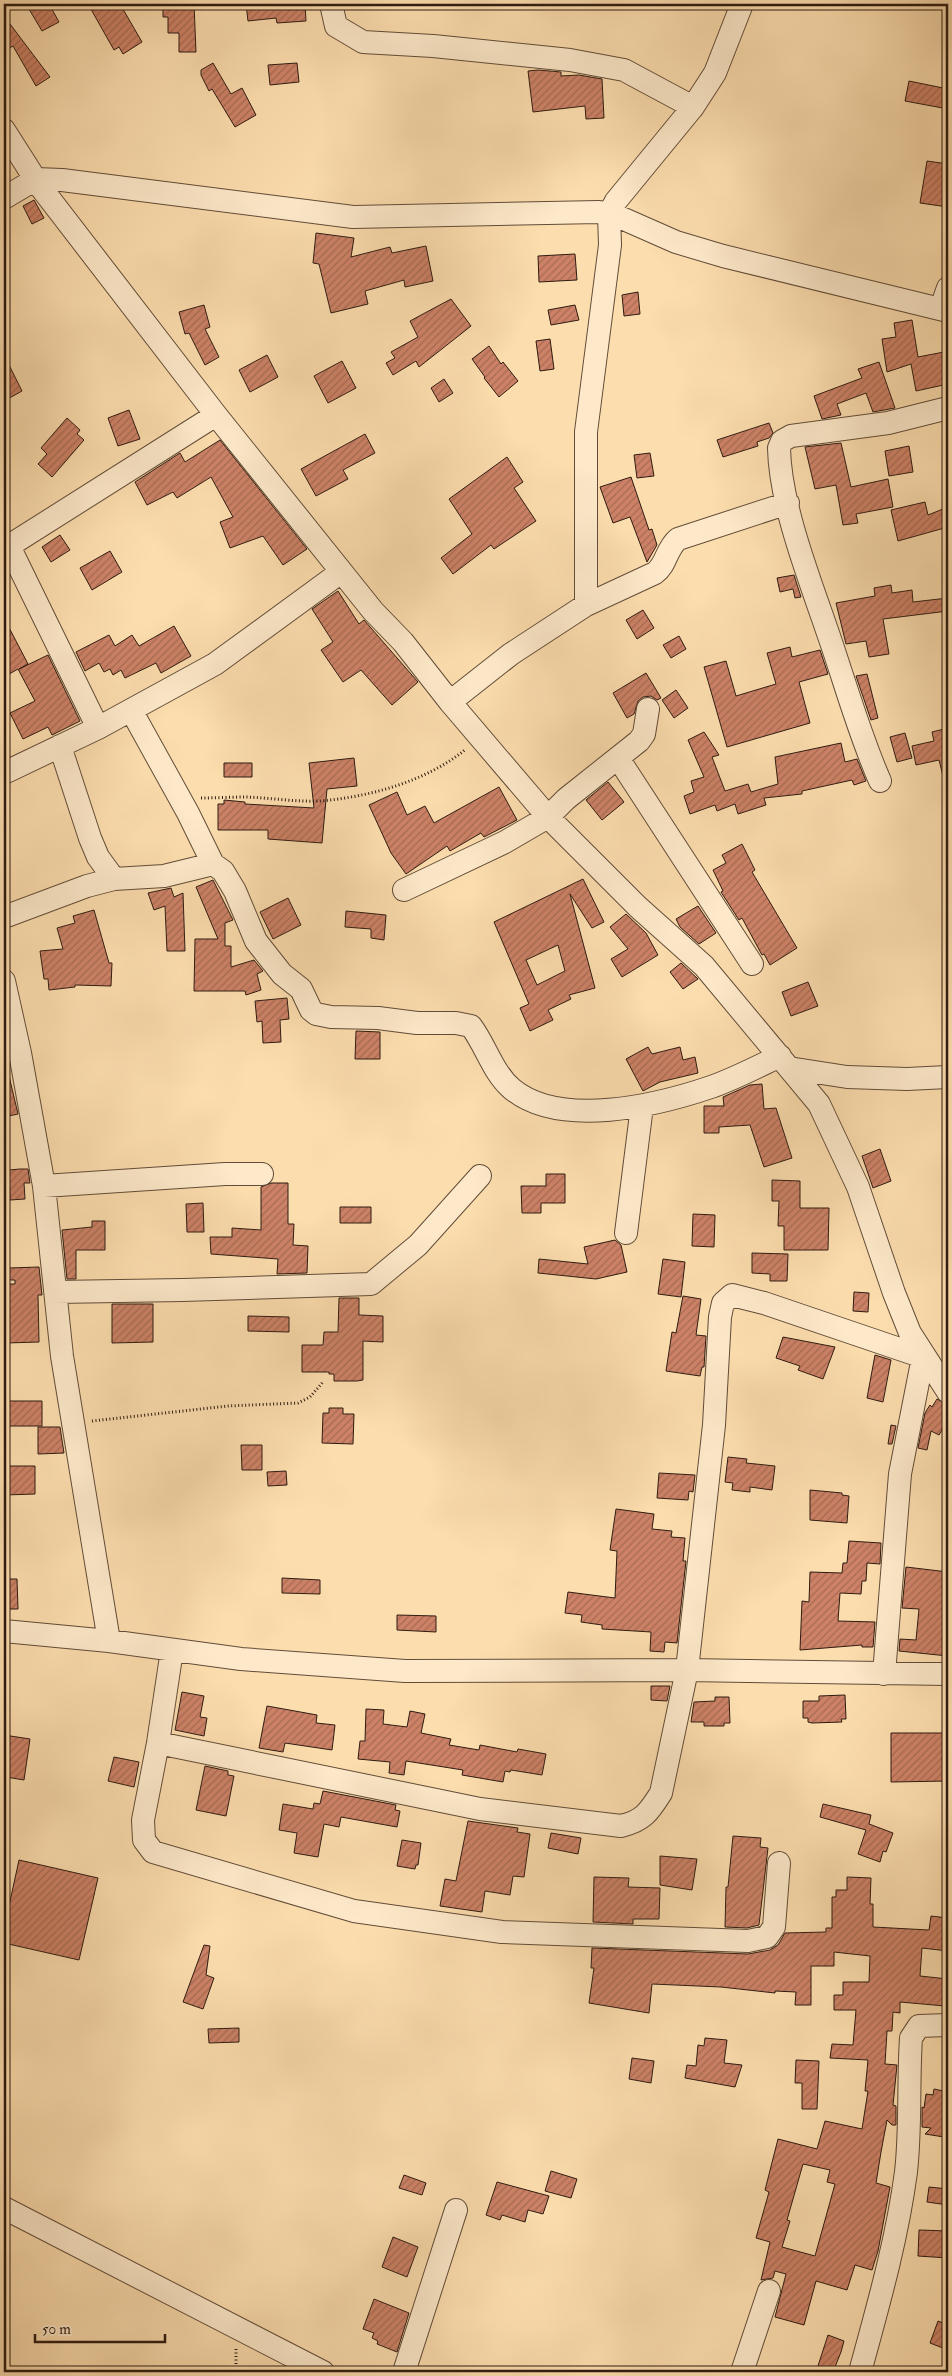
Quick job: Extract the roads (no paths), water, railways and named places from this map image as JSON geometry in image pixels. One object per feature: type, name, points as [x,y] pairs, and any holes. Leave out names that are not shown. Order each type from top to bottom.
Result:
[{"type":"street","points":[[331,4],[336,26],[362,42],[433,46],[570,60],[624,70],[693,107]]},
{"type":"street","points":[[586,605],[586,432],[610,245],[610,214],[616,201],[693,107],[716,73],[742,4]]},
{"type":"street","points":[[4,130],[36,180],[216,415],[373,611],[403,642],[450,702],[548,817],[638,907],[704,966],[819,1104],[858,1187],[897,1301],[910,1333],[923,1357],[948,1392]]},
{"type":"street","points":[[6,195],[36,180],[86,182],[353,217],[550,215],[587,212],[610,214],[676,242],[723,256],[946,302]]},
{"type":"street","points":[[880,781],[850,706],[809,578],[788,503],[779,448],[782,441],[790,436],[888,423],[948,408]]},
{"type":"street","points":[[98,728],[6,547],[216,415]]},
{"type":"street","points":[[450,702],[511,654],[586,605],[655,573],[664,565],[668,549],[680,538],[788,503]]},
{"type":"street","points":[[6,776],[215,664],[341,572]]},
{"type":"street","points":[[404,890],[505,842],[548,817],[566,799],[642,738],[648,709]]},
{"type":"street","points":[[131,710],[181,799],[214,864],[223,871],[235,891],[256,941],[282,974],[301,989],[311,1010],[316,1014],[331,1017],[378,1018],[416,1023],[464,1024],[471,1026],[506,1084],[524,1097],[554,1107],[585,1111],[642,1106],[713,1087],[785,1062],[847,1077],[907,1079],[948,1077]]},
{"type":"street","points":[[60,746],[90,838],[98,857],[114,879]]},
{"type":"street","points":[[618,758],[752,964]]},
{"type":"street","points":[[4,917],[66,892],[114,879],[164,876],[214,864]]},
{"type":"street","points":[[4,981],[20,1053],[44,1186],[62,1356],[109,1641]]},
{"type":"street","points":[[626,1233],[642,1106]]},
{"type":"street","points":[[44,1186],[216,1175],[262,1174]]},
{"type":"street","points":[[56,1292],[371,1284],[418,1245],[480,1176]]},
{"type":"street","points":[[158,1743],[480,1809],[621,1826],[637,1822],[652,1807],[661,1793],[687,1670],[714,1426],[720,1317],[723,1303],[732,1295],[764,1303],[923,1357]]},
{"type":"street","points":[[884,1674],[900,1474],[923,1357]]},
{"type":"street","points":[[4,1631],[109,1641],[241,1658],[405,1671],[687,1670],[948,1674]]},
{"type":"street","points":[[172,1650],[158,1743],[143,1820],[144,1840],[153,1852],[354,1911],[502,1932],[758,1940],[768,1937],[774,1927],[779,1863]]},
{"type":"street","points":[[860,2372],[893,2251],[901,2211],[906,2169],[911,2038],[919,2026],[948,2025]]},
{"type":"street","points":[[4,2208],[323,2372]]},
{"type":"street","points":[[404,2372],[456,2210]]},
{"type":"street","points":[[742,2372],[769,2291]]}]
